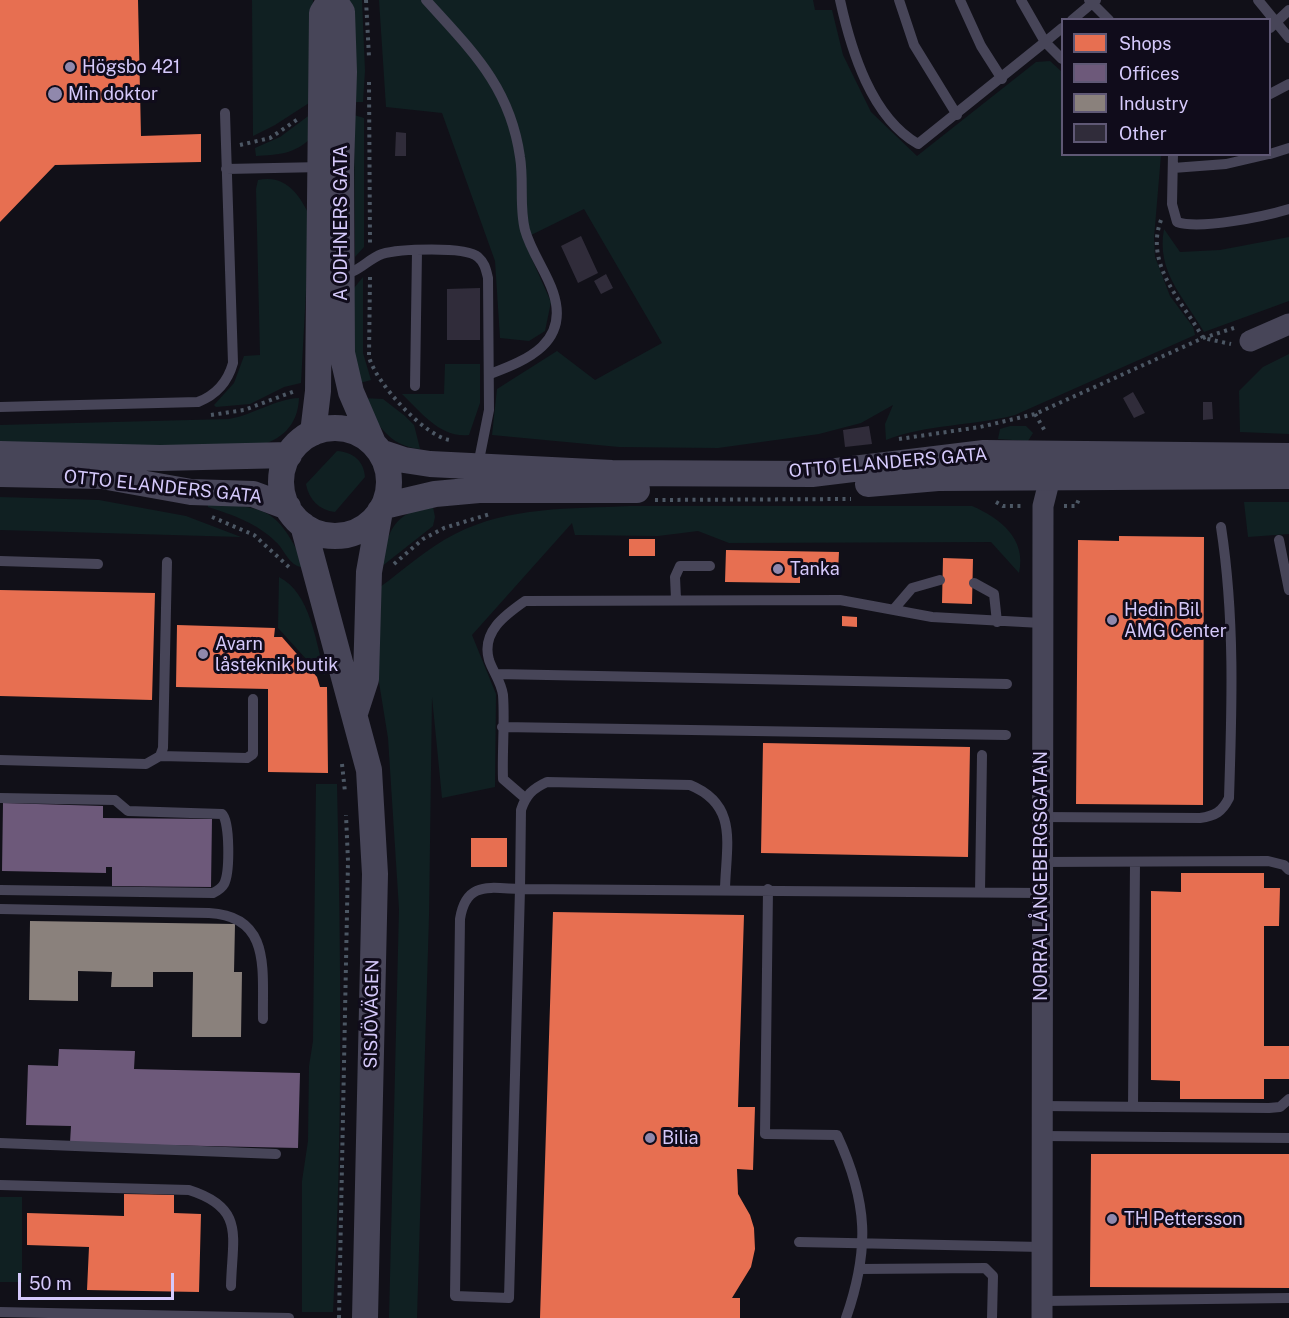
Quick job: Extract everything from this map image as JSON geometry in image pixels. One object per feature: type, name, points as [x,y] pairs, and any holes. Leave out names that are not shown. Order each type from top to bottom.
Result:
[{"type":"street","name":"A ODHNERS GATA","points":[[330,0],[322,13],[330,167],[340,274],[342,353],[351,392],[377,448]]},
{"type":"street","name":"A ODHNERS GATA","points":[[313,433],[318,391],[330,167],[344,72],[342,12],[334,0]]},
{"type":"street","points":[[1245,333],[1289,324]]},
{"type":"street","name":"OTTO ELANDERS GATA","points":[[313,433],[328,428],[344,429],[360,434],[377,448],[404,460],[430,464],[612,473],[812,474],[984,453],[1289,456]]},
{"type":"street","points":[[289,455],[299,442],[313,433]]},
{"type":"street","points":[[355,713],[366,679],[369,572],[389,478],[377,448]]},
{"type":"street","name":"OTTO ELANDERS GATA","points":[[0,453],[160,458],[289,455],[282,476],[282,492],[295,516]]},
{"type":"street","points":[[1050,478],[1060,464],[1083,453]]},
{"type":"street","name":"OTTO ELANDERS GATA","points":[[0,474],[102,476],[191,492],[254,494],[327,535],[344,535],[361,529],[382,508],[435,494],[479,490],[813,490],[938,478],[1289,476]]},
{"type":"street","name":"NORRA LÅNGEBERGSGATAN","points":[[1042,1310],[1041,623],[1043,506],[1050,478]]},
{"type":"street","name":"SISJÖVÄGEN","points":[[295,516],[317,574],[344,683],[355,713],[369,770],[375,874],[365,1318]]},
{"type":"lane","points":[[426,0],[483,62],[510,114],[520,157],[524,227],[553,292],[557,308],[549,337],[539,353],[525,362],[490,374]]},
{"type":"lane","points":[[840,0],[851,42],[865,77],[891,122],[906,137],[918,144],[1002,79],[1061,29]]},
{"type":"lane","points":[[899,0],[915,45],[957,115]]},
{"type":"lane","points":[[960,0],[981,46],[1002,79]]},
{"type":"lane","points":[[1022,0],[1046,42],[1061,58]]},
{"type":"lane","points":[[1258,0],[1268,18]]},
{"type":"lane","points":[[1074,18],[1092,1],[1107,18]]},
{"type":"lane","points":[[1289,10],[1273,26],[1289,39]]},
{"type":"lane","points":[[1271,93],[1289,84]]},
{"type":"lane","points":[[0,407],[198,402],[215,393],[226,381],[233,363],[225,113]]},
{"type":"lane","points":[[1271,153],[1289,148]]},
{"type":"lane","points":[[1173,156],[1172,204],[1174,216],[1183,224],[1262,217],[1289,209]]},
{"type":"lane","points":[[1173,168],[1226,164],[1260,156]]},
{"type":"lane","points":[[226,169],[330,167]]},
{"type":"lane","points":[[415,386],[417,251]]},
{"type":"lane","points":[[340,274],[351,274],[382,254],[417,251],[467,251],[484,263],[488,278],[489,410],[478,465]]},
{"type":"lane","points":[[1041,817],[1200,818],[1215,816],[1224,807],[1229,798],[1233,670],[1229,581],[1221,527]]},
{"type":"lane","points":[[1280,540],[1289,590]]},
{"type":"lane","points":[[0,561],[98,564]]},
{"type":"lane","points":[[160,756],[163,748],[167,562]]},
{"type":"lane","points":[[676,599],[675,577],[680,566],[710,566]]},
{"type":"lane","points":[[894,609],[912,588],[940,580]]},
{"type":"lane","points":[[974,583],[994,594],[997,622]]},
{"type":"lane","points":[[525,798],[503,779],[503,694],[489,660],[487,643],[490,633],[511,611],[525,601],[840,600],[932,617],[1041,623]]},
{"type":"lane","points":[[496,674],[1007,684]]},
{"type":"lane","points":[[0,760],[146,764],[160,756],[247,758],[253,754],[253,699]]},
{"type":"lane","points":[[502,727],[1006,735]]},
{"type":"lane","points":[[980,892],[982,755]]},
{"type":"lane","points":[[725,889],[725,814],[718,803],[705,791],[690,785],[547,782],[533,789],[525,798],[521,810],[520,889],[509,1298],[455,1296],[463,904],[469,894],[476,890],[520,889],[1041,892]]},
{"type":"lane","points":[[0,798],[116,800],[128,811],[222,814],[228,824],[227,876],[224,884],[213,892],[0,890]]},
{"type":"lane","points":[[1042,862],[1268,861],[1284,865],[1289,870]]},
{"type":"lane","points":[[1133,1107],[1135,862]]},
{"type":"lane","points":[[768,889],[765,1134],[837,1135],[853,1169],[860,1205],[863,1244],[860,1269],[846,1318]]},
{"type":"lane","points":[[0,909],[208,913],[238,918],[251,930],[262,961],[263,1019]]},
{"type":"lane","points":[[1042,1106],[1269,1108],[1280,1107],[1289,1098]]},
{"type":"lane","points":[[1042,1136],[1289,1138]]},
{"type":"lane","points":[[0,1143],[276,1154]]},
{"type":"lane","points":[[0,1185],[189,1190],[205,1195],[220,1204],[232,1223],[231,1286]]},
{"type":"lane","points":[[799,1242],[1042,1247]]},
{"type":"lane","points":[[860,1269],[984,1268],[993,1276],[992,1318]]},
{"type":"lane","points":[[1042,1310],[1289,1298]]},
{"type":"lane","points":[[0,1312],[289,1318]]},
{"type":"path","points":[[366,0],[369,65]]},
{"type":"path","points":[[369,77],[369,357],[372,367],[384,386],[433,434]]},
{"type":"path","points":[[1172,204],[1160,222],[1159,259],[1176,299],[1203,338],[1220,344],[1237,344],[1245,333]]},
{"type":"path","points":[[980,427],[1040,412],[1203,338],[1245,333]]},
{"type":"path","points":[[647,500],[856,499]]},
{"type":"path","points":[[369,572],[382,572],[423,539],[444,528],[501,511]]},
{"type":"path","points":[[205,514],[254,535],[296,574],[317,574]]},
{"type":"path","points":[[341,756],[346,797]]},
{"type":"path","points":[[339,1318],[348,884],[346,808]]},
{"type":"shaded area","points":[[252,0],[313,0],[315,38],[309,103],[253,136]]},
{"type":"shaded area","points":[[349,0],[362,0],[365,71],[363,102],[355,102]]},
{"type":"shaded area","points":[[379,0],[813,0],[815,10],[832,10],[843,55],[871,112],[917,156],[1036,62],[1050,61],[1061,71],[1061,156],[1161,156],[1154,238],[1155,257],[1170,296],[1193,327],[1195,335],[1015,415],[917,431],[886,440],[885,424],[893,405],[861,423],[819,434],[718,448],[619,447],[492,435],[497,389],[557,351],[595,380],[662,343],[584,209],[523,239],[551,302],[545,331],[529,341],[500,338],[495,261],[442,113],[386,107]]},
{"type":"shaded area","points":[[311,114],[311,138],[305,143],[285,153],[256,156],[255,148],[280,137]]},
{"type":"shaded area","points":[[354,115],[364,118],[364,247],[355,257]]},
{"type":"shaded area","points":[[258,180],[277,180],[284,183],[297,194],[310,217],[301,383],[284,387],[250,404],[216,407],[214,405],[234,383],[244,356],[260,355],[256,189]]},
{"type":"shaded area","points":[[1164,229],[1180,252],[1220,250],[1289,237],[1289,301],[1204,332],[1180,295],[1168,271],[1164,258]]},
{"type":"shaded area","points":[[363,277],[363,353],[371,380],[360,383],[355,375],[354,288]]},
{"type":"shaded area","points":[[1289,354],[1289,434],[1240,432],[1239,391],[1263,367]]},
{"type":"shaded area","points":[[445,364],[480,364],[480,403],[469,435],[449,433],[440,428],[402,394],[444,394]]},
{"type":"shaded area","points":[[299,398],[292,424],[287,430],[273,440],[256,447],[0,447],[0,425],[229,419],[281,401]]},
{"type":"shaded area","points":[[362,398],[383,399],[405,416],[414,425],[420,449],[400,443],[385,432]]},
{"type":"shaded area","points":[[1010,426],[1026,426],[1033,433],[1028,441],[998,439],[1000,429]]},
{"type":"shaded area","points":[[337,451],[357,458],[365,477],[335,512],[324,509],[316,503],[306,484]]},
{"type":"shaded area","points":[[0,497],[99,500],[186,516],[241,537],[0,530]]},
{"type":"shaded area","points":[[1244,502],[1289,502],[1289,534],[1248,537]]},
{"type":"shaded area","points":[[208,504],[257,509],[268,514],[286,531],[304,563],[302,567],[290,561],[269,535],[253,525],[208,507]]},
{"type":"shaded area","points":[[630,506],[972,506],[992,517],[1009,531],[1019,550],[1019,573],[991,542],[729,543],[698,531],[658,536],[575,535],[572,523],[472,635],[496,694],[495,787],[442,798],[432,697],[429,916],[417,1318],[389,1318],[399,909],[388,738],[378,676],[380,587],[416,559],[455,534],[497,518],[563,509]]},
{"type":"shaded area","points":[[433,507],[435,517],[433,526],[381,567],[386,544],[394,526],[409,513]]},
{"type":"shaded area","points":[[279,577],[290,585],[305,607],[311,620],[325,675],[317,671],[278,628]]},
{"type":"shaded area","points":[[316,784],[337,784],[340,1048],[333,1312],[302,1312],[302,1181],[308,1141],[309,1066],[313,1041]]},
{"type":"shaded area","points":[[0,1197],[22,1197],[22,1282],[0,1282]]},
{"type":"building: Shops","name":"Högsbo 421","points":[[0,0],[138,0],[141,136],[201,134],[201,162],[55,165],[0,222]]},
{"type":"building: Shops","points":[[1119,536],[1204,537],[1203,805],[1076,804],[1078,540],[1119,541]]},
{"type":"building: Shops","points":[[629,539],[655,539],[655,556],[629,556]]},
{"type":"building: Shops","points":[[726,550],[839,552],[838,572],[800,572],[800,583],[725,582]]},
{"type":"building: Shops","points":[[943,558],[973,559],[972,604],[942,603]]},
{"type":"building: Shops","points":[[0,590],[155,593],[152,700],[0,696]]},
{"type":"building: Shops","points":[[842,616],[857,617],[857,627],[842,626]]},
{"type":"building: Shops","points":[[177,625],[275,628],[274,637],[282,637],[317,677],[320,687],[327,687],[328,773],[268,772],[268,689],[176,687]]},
{"type":"building: Shops","points":[[763,743],[970,747],[968,857],[761,853]]},
{"type":"building: Shops","points":[[471,838],[507,838],[507,867],[471,867]]},
{"type":"building: Shops","points":[[1181,873],[1264,873],[1264,888],[1280,888],[1279,926],[1264,926],[1264,1046],[1289,1046],[1289,1079],[1264,1079],[1264,1099],[1180,1099],[1180,1081],[1151,1080],[1151,891],[1181,892]]},
{"type":"building: Shops","name":"Bilia","points":[[553,912],[744,915],[738,1107],[755,1107],[753,1170],[737,1169],[738,1194],[750,1215],[754,1228],[755,1249],[751,1267],[732,1298],[740,1298],[740,1318],[540,1318]]},
{"type":"building: Shops","points":[[1091,1154],[1289,1154],[1289,1288],[1090,1287]]},
{"type":"building: Shops","points":[[124,1194],[174,1195],[174,1213],[201,1214],[199,1292],[87,1290],[89,1247],[27,1245],[27,1213],[124,1216]]},
{"type":"building: Offices","points":[[3,803],[103,806],[103,818],[212,819],[211,887],[112,886],[112,867],[106,867],[106,873],[2,871]]},
{"type":"building: Offices","points":[[59,1049],[135,1051],[134,1069],[300,1073],[298,1148],[70,1143],[71,1126],[26,1125],[28,1065],[58,1066]]},
{"type":"building: Industry","points":[[30,921],[235,924],[234,972],[242,972],[241,1037],[192,1037],[193,972],[153,972],[153,987],[111,987],[112,972],[78,971],[78,1001],[29,1000]]},
{"type":"building: Other","points":[[396,132],[406,133],[406,156],[395,156]]},
{"type":"building: Other","points":[[581,236],[598,273],[578,283],[561,246]]},
{"type":"building: Other","points":[[606,274],[613,288],[601,294],[594,281]]},
{"type":"building: Other","points":[[480,288],[480,340],[447,340],[447,289]]},
{"type":"building: Other","points":[[1133,392],[1145,413],[1134,418],[1123,398]]},
{"type":"building: Other","points":[[1203,402],[1212,402],[1213,419],[1203,420]]},
{"type":"building: Other","points":[[869,426],[872,444],[845,447],[843,430]]},
{"type":"place","name":"Högsbo 421","points":[[70,67]]},
{"type":"place","name":"Min doktor","points":[[55,94]]},
{"type":"place","name":"Tanka","points":[[778,569]]},
{"type":"place","name":"Hedin Bil AMG Center","points":[[1112,620]]},
{"type":"place","name":"Avarn låsteknik butik","points":[[203,654]]},
{"type":"place","name":"Bilia","points":[[650,1138]]},
{"type":"place","name":"TH Pettersson","points":[[1112,1219]]}]
